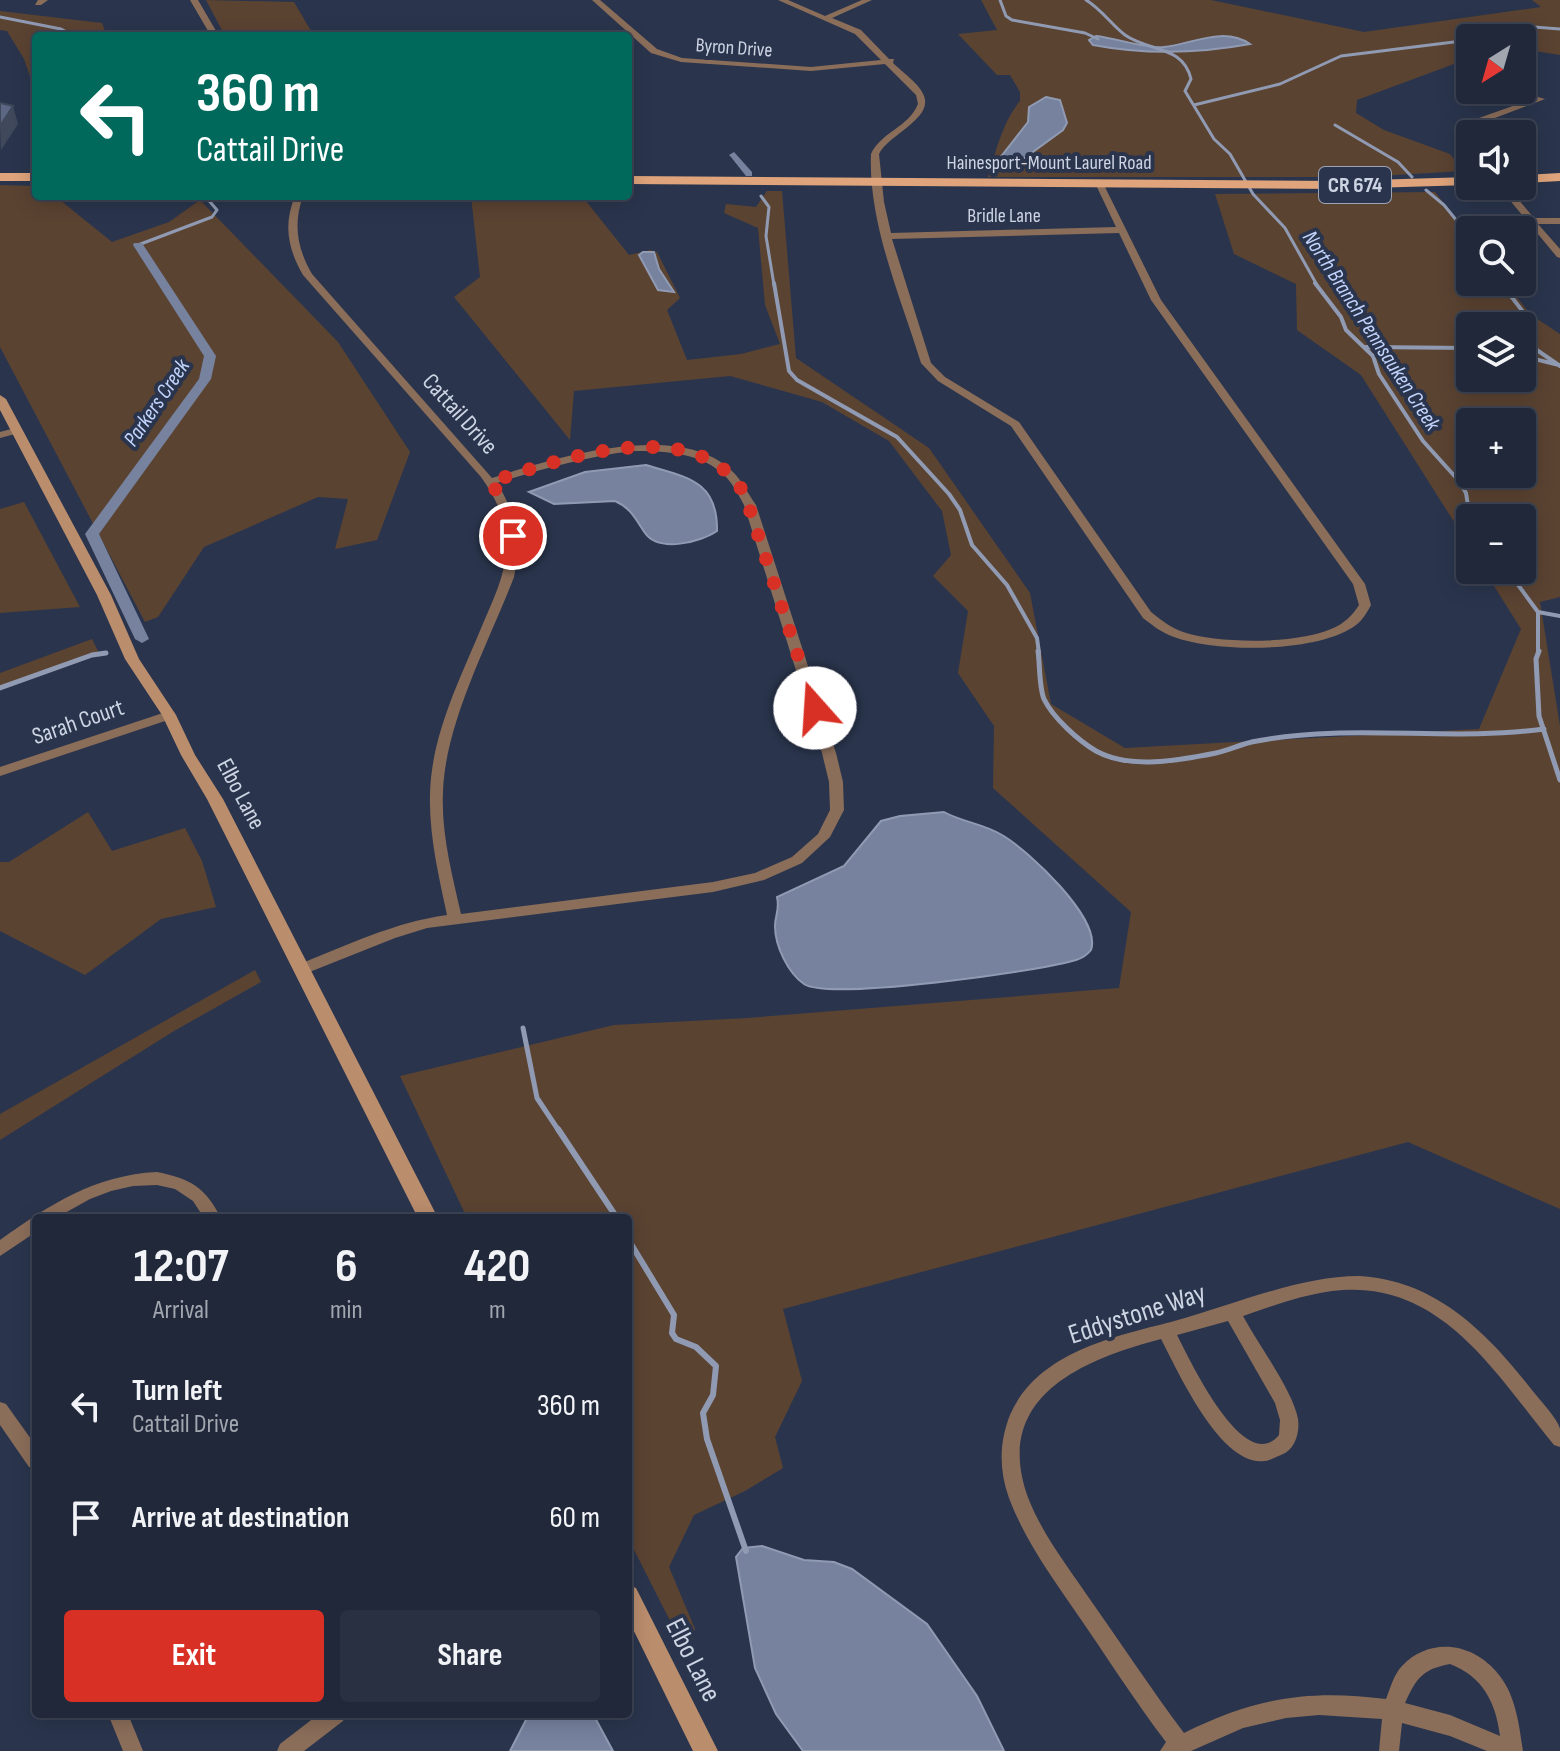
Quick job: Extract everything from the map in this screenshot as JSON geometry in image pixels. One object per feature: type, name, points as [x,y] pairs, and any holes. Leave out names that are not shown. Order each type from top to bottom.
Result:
[{"type":"main road","points":[[0,177],[32,177]]},
{"type":"main road","points":[[1536,178],[1560,177]]},
{"type":"main road","name":"Hainesport-Mount Laurel Road","points":[[632,180],[1239,185],[1456,181]]},
{"type":"street","points":[[194,0],[213,32]]},
{"type":"street","name":"Byron Drive","points":[[596,0],[654,51],[681,60],[799,69],[891,61]]},
{"type":"street","points":[[782,0],[858,32],[891,61],[922,100],[915,116],[875,154],[887,236],[929,370],[1015,424],[1147,615],[1169,631],[1216,641],[1304,640],[1345,630],[1362,615],[1365,605],[1359,584],[1156,300],[1099,183]]},
{"type":"street","points":[[826,18],[868,0]]},
{"type":"street","points":[[1482,120],[1541,99]]},
{"type":"street","name":"Cattail Drive","points":[[298,200],[291,224],[292,241],[308,275],[490,482],[501,497],[511,523],[512,563],[446,742],[436,792],[446,876],[455,920]]},
{"type":"street","points":[[1514,200],[1528,216]]},
{"type":"street","points":[[1536,221],[1560,221]]},
{"type":"street","points":[[1536,226],[1560,255]]},
{"type":"street","name":"Bridle Lane","points":[[887,236],[1122,230]]},
{"type":"street","name":"Elbo Lane","points":[[0,399],[8,433],[104,595],[132,659],[169,715],[426,1214]]},
{"type":"street","points":[[302,969],[390,934],[455,920],[713,887],[759,877],[797,860],[812,849],[832,823],[838,796],[829,753],[750,505],[732,476],[710,462],[683,452],[636,447],[575,457],[490,482]]},
{"type":"street","name":"Sarah Court","points":[[0,772],[169,715]]},
{"type":"street","points":[[49,1214],[75,1198],[108,1184],[150,1178],[187,1187],[200,1197],[211,1214]]},
{"type":"street","points":[[0,1249],[32,1226]]},
{"type":"street","name":"Eddystone Way","points":[[1176,1748],[1039,1536],[1013,1479],[1010,1456],[1013,1434],[1021,1413],[1046,1379],[1086,1355],[1309,1289],[1352,1283],[1397,1289],[1419,1297],[1458,1319],[1476,1334],[1560,1439]]},
{"type":"street","points":[[1166,1332],[1221,1428],[1236,1443],[1255,1453],[1273,1452],[1286,1443],[1290,1426],[1286,1407],[1232,1312]]},
{"type":"street","points":[[0,1410],[32,1455]]},
{"type":"street","name":"Elbo Lane","points":[[632,1604],[706,1751]]},
{"type":"street","points":[[1176,1748],[1223,1725],[1285,1707],[1318,1705],[1393,1711],[1459,1727],[1511,1751],[1510,1715],[1494,1682],[1473,1665],[1450,1655],[1435,1654],[1411,1667],[1396,1693],[1393,1711],[1389,1751]]},
{"type":"street","points":[[120,1718],[133,1751]]},
{"type":"street","points":[[287,1751],[331,1718]]},
{"type":"shaded area","points":[[206,0],[294,2],[312,32],[223,32]]},
{"type":"shaded area","points":[[981,0],[1211,0],[1364,32],[1541,7],[1532,0],[1560,0],[1560,55],[1536,51],[1536,24],[1456,24],[1456,63],[1357,100],[1356,113],[1384,130],[1450,154],[1456,162],[1456,171],[1363,177],[988,177],[1004,128],[1020,101],[1020,92],[1010,75],[997,75],[958,34],[997,30]]},
{"type":"shaded area","points":[[0,11],[102,23],[105,32],[32,32],[32,82],[24,59],[7,31],[0,30]]},
{"type":"shaded area","points":[[0,185],[32,186],[32,200],[60,200],[112,242],[169,222],[200,200],[338,342],[410,452],[377,540],[335,549],[348,499],[318,497],[204,547],[158,617],[145,622],[0,347]]},
{"type":"shaded area","points":[[767,191],[782,191],[796,358],[929,448],[1030,593],[1051,704],[1125,748],[1479,729],[1521,629],[1493,584],[1536,584],[1536,504],[1456,504],[1456,525],[1361,375],[1297,330],[1296,284],[1234,254],[1215,194],[1435,192],[1456,219],[1456,296],[1516,296],[1529,312],[1456,312],[1456,392],[1536,392],[1536,318],[1560,334],[1560,597],[1540,602],[1560,726],[1560,1209],[1408,1142],[783,1309],[802,1381],[775,1437],[783,1468],[745,1491],[694,1515],[669,1567],[695,1629],[688,1656],[632,1546],[632,1214],[465,1214],[400,1076],[614,1025],[748,1018],[1119,988],[1131,912],[993,788],[994,726],[958,673],[968,611],[933,576],[951,555],[942,511],[889,441],[822,402],[730,376],[574,391],[570,440],[454,297],[480,277],[471,200],[585,200],[629,255],[650,250],[657,252],[680,298],[667,310],[687,360],[741,354],[780,344],[765,305],[758,228],[724,213],[726,204],[756,207]]},
{"type":"shaded area","points":[[24,502],[80,607],[0,613],[0,509]]},
{"type":"shaded area","points":[[92,639],[99,653],[0,688],[0,673]]},
{"type":"shaded area","points":[[88,812],[112,851],[185,828],[202,861],[216,907],[161,919],[85,975],[0,931],[0,862],[9,862]]},
{"type":"shaded area","points":[[255,970],[261,982],[174,1031],[0,1140],[0,1114]]},
{"type":"water","points":[[1096,36],[1157,47],[1218,36],[1229,36],[1250,44],[1210,50],[1152,52],[1093,45],[1089,40]]},
{"type":"water","points":[[1046,97],[1060,100],[1067,123],[1063,130],[1015,165],[996,163],[1028,122],[1029,107]]},
{"type":"water","points":[[654,252],[659,269],[674,292],[658,290],[639,255]]},
{"type":"water","points":[[646,465],[685,477],[705,490],[712,500],[717,531],[691,542],[660,543],[651,539],[629,511],[615,501],[554,504],[529,492],[585,472]]},
{"type":"water","points":[[944,812],[1002,835],[1044,870],[1075,904],[1085,921],[1091,937],[1091,950],[1076,960],[1055,965],[892,987],[821,988],[804,984],[798,979],[777,942],[777,897],[844,866],[881,821]]},
{"type":"water","points":[[762,1546],[804,1560],[834,1562],[852,1569],[927,1624],[977,1696],[1004,1751],[803,1751],[776,1714],[755,1668],[736,1557],[743,1548]]},
{"type":"water","points":[[527,1718],[595,1718],[613,1751],[510,1751]]},
{"type":"building","points":[[0,103],[13,106],[0,126]]},
{"type":"waterway","points":[[1000,0],[1006,16],[1012,20],[1085,33],[1098,39]]},
{"type":"waterway","name":"North Branch Pennsauken Creek","points":[[1086,0],[1125,35],[1181,60],[1191,79],[1185,91],[1214,139],[1230,154],[1253,194],[1285,228],[1317,285]]},
{"type":"waterway","name":"Parkers Creek","points":[[0,17],[67,32]]},
{"type":"waterway","points":[[1536,27],[1560,29]]},
{"type":"waterway","points":[[1194,105],[1280,84],[1341,56],[1456,42]]},
{"type":"waterway","points":[[1335,125],[1398,162],[1412,177]]},
{"type":"waterway","points":[[734,155],[749,174]]},
{"type":"waterway","points":[[1426,190],[1456,220]]},
{"type":"waterway","points":[[761,196],[769,207],[766,236],[774,285]]},
{"type":"waterway","name":"Parkers Creek","points":[[138,245],[212,217],[217,210],[208,200]]},
{"type":"waterway","name":"Parkers Creek","points":[[138,245],[210,356],[205,379],[92,534],[142,639]]},
{"type":"waterway","points":[[774,283],[789,371],[797,380],[897,437],[949,494],[960,510],[972,545],[1007,585],[1037,638],[1039,653]]},
{"type":"waterway","name":"North Branch Pennsauken Creek","points":[[1315,283],[1341,317],[1346,330],[1373,356],[1379,374],[1423,441],[1459,481],[1468,504]]},
{"type":"waterway","points":[[1511,296],[1533,325],[1529,339],[1534,348],[1558,365]]},
{"type":"waterway","points":[[1365,347],[1456,348]]},
{"type":"waterway","points":[[1536,359],[1558,365]]},
{"type":"waterway","name":"North Branch Pennsauken Creek","points":[[1517,584],[1538,612]]},
{"type":"waterway","points":[[1538,612],[1560,616]]},
{"type":"waterway","name":"North Branch Pennsauken Creek","points":[[1538,612],[1538,653]]},
{"type":"waterway","points":[[1038,651],[1042,694],[1054,714],[1089,747],[1109,757],[1124,760],[1155,762],[1187,758],[1252,742],[1328,733],[1473,734],[1543,729]]},
{"type":"waterway","name":"North Branch Pennsauken Creek","points":[[1539,651],[1536,659],[1539,716],[1543,729]]},
{"type":"waterway","name":"Parkers Creek","points":[[0,688],[92,655],[106,653]]},
{"type":"waterway","name":"North Branch Pennsauken Creek","points":[[1543,729],[1560,780]]},
{"type":"waterway","points":[[523,1028],[537,1098],[559,1131]]},
{"type":"waterway","points":[[558,1129],[614,1214]]},
{"type":"waterway","points":[[632,1246],[674,1315],[672,1333],[676,1339],[696,1347],[716,1366],[713,1395],[703,1413],[707,1439],[746,1551]]},
{"type":"route","points":[[513,536],[501,497],[490,482],[575,457],[620,448],[668,448],[710,462],[732,476],[750,505],[815,708]]}]
